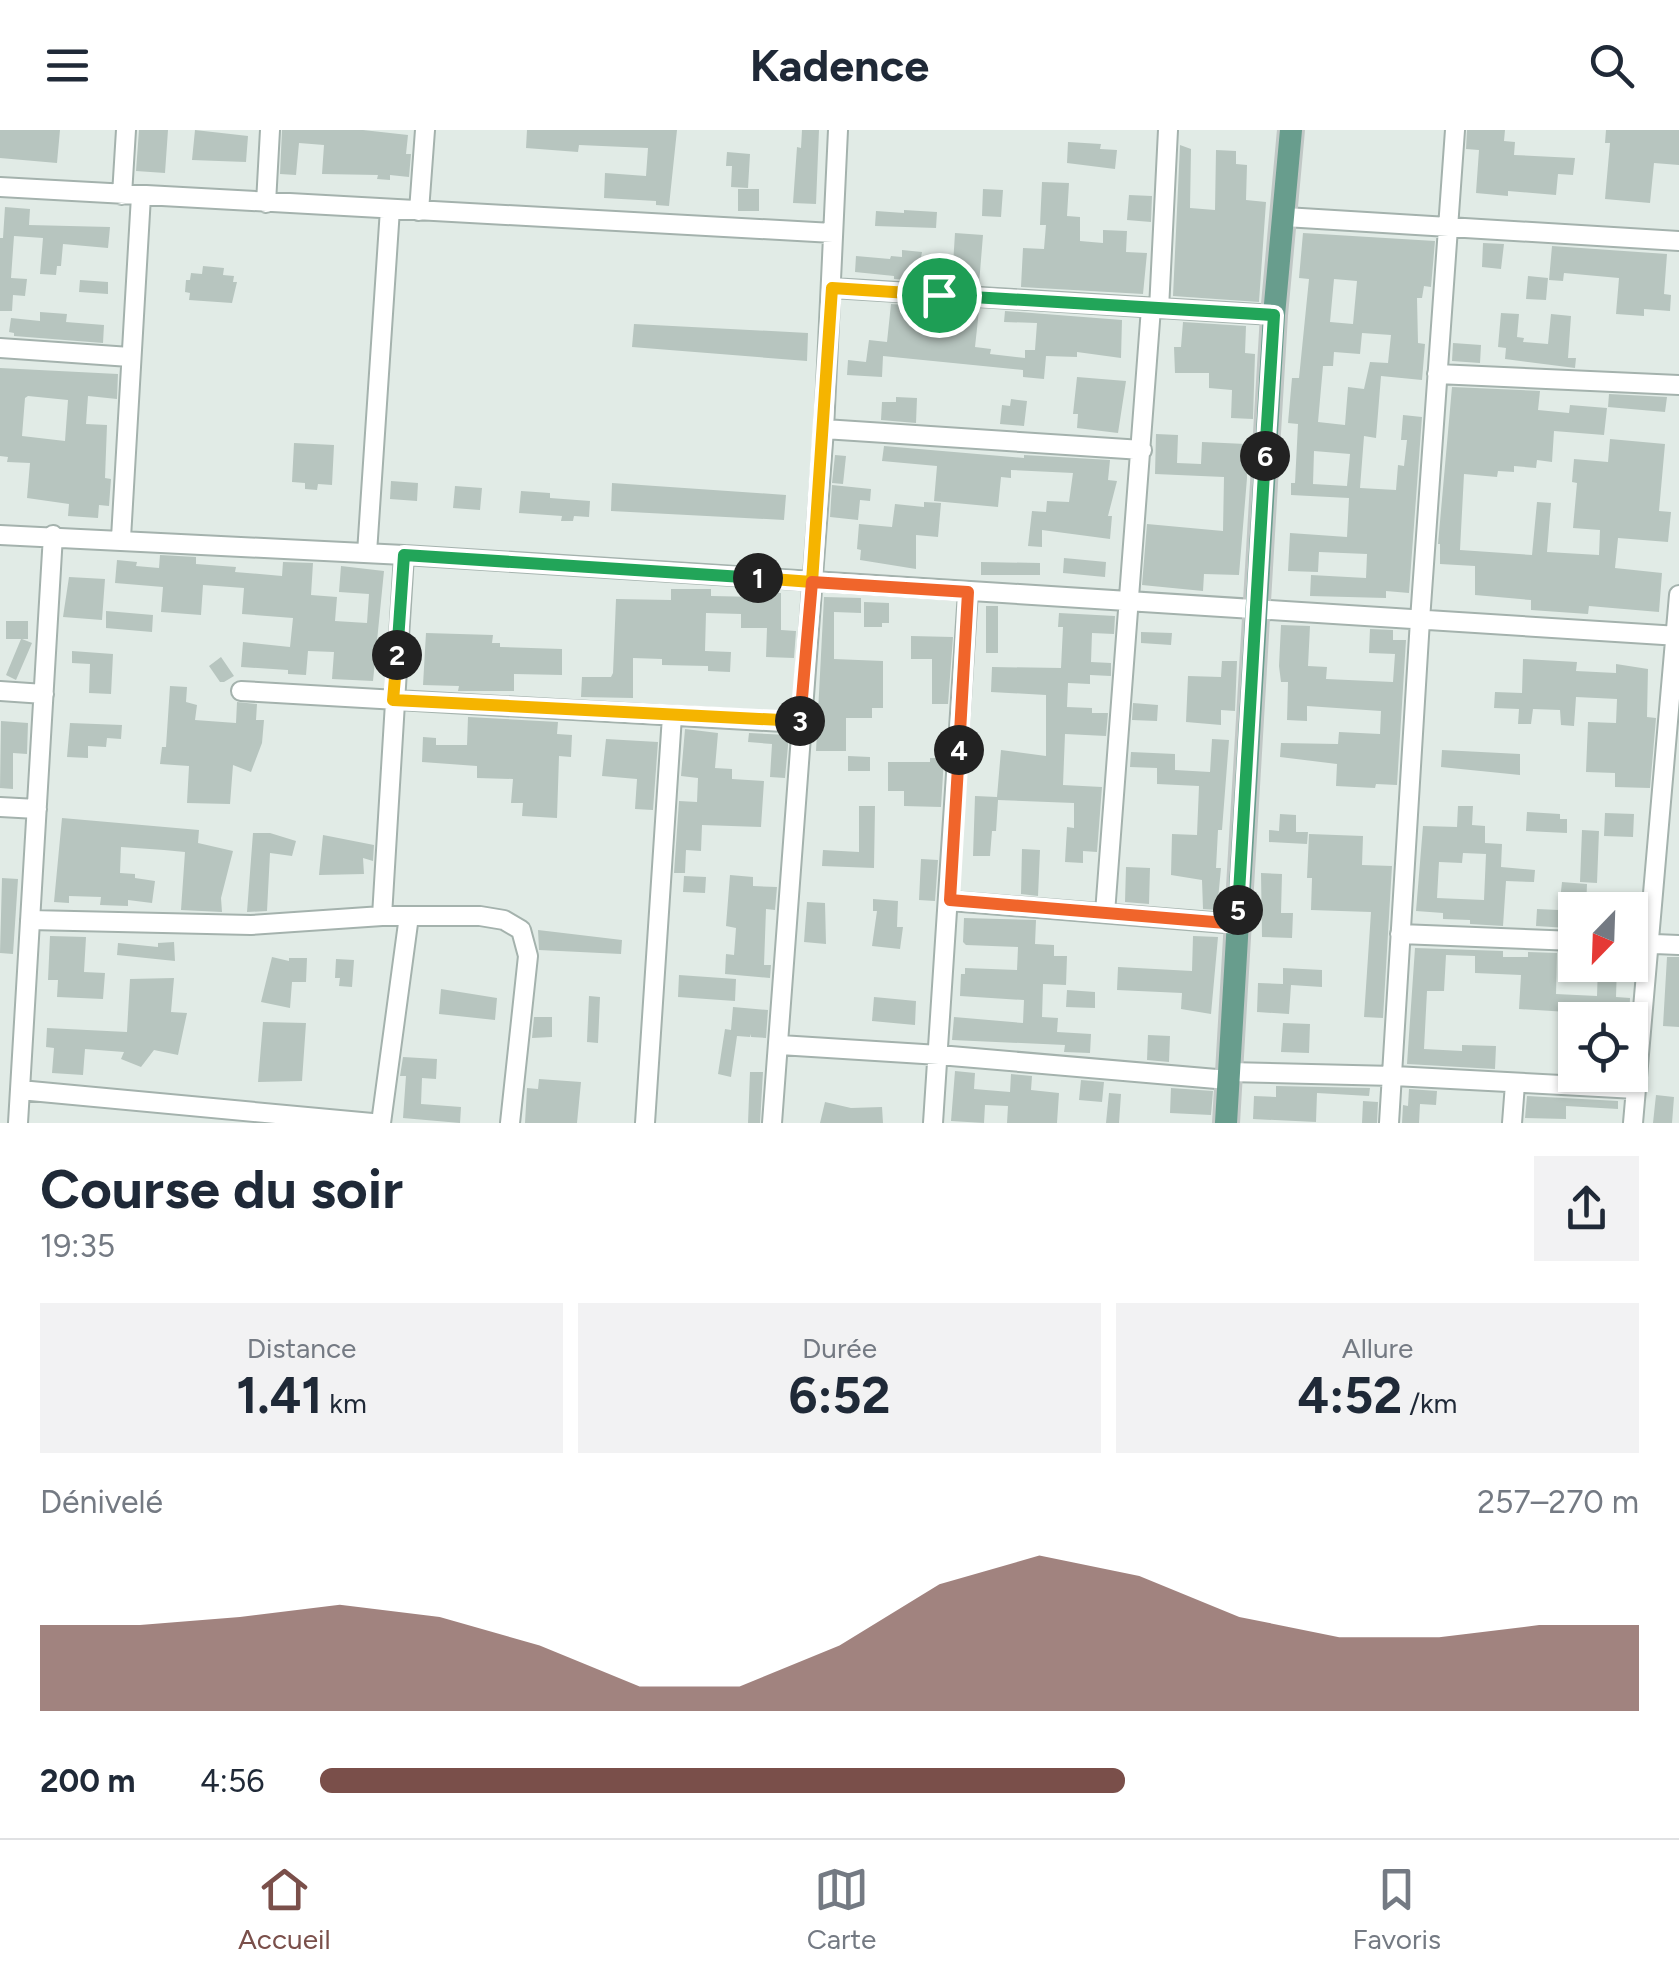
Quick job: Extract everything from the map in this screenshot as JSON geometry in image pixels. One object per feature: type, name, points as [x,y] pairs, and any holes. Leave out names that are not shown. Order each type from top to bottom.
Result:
[{"type":"main road","points":[[1226,1123],[1274,315],[1291,130]]},
{"type":"street","points":[[122,195],[126,130]]},
{"type":"street","points":[[266,203],[270,130]]},
{"type":"street","points":[[419,211],[425,130]]},
{"type":"street","points":[[772,1123],[824,429],[838,130]]},
{"type":"street","points":[[1105,913],[1168,130]]},
{"type":"street","points":[[1389,1123],[1456,130]]},
{"type":"street","points":[[0,187],[832,234]]},
{"type":"street","points":[[120,538],[141,196]]},
{"type":"street","points":[[367,553],[390,209]]},
{"type":"street","points":[[1285,217],[1679,241]]},
{"type":"street","points":[[832,288],[1274,315]]},
{"type":"street","points":[[0,348],[130,357]]},
{"type":"street","points":[[1437,374],[1679,384]]},
{"type":"street","points":[[824,429],[1142,450]]},
{"type":"street","points":[[0,534],[404,555],[1678,636]]},
{"type":"street","points":[[18,1123],[53,535]]},
{"type":"street","points":[[382,916],[404,555]]},
{"type":"street","points":[[933,1123],[968,592]]},
{"type":"street","points":[[1645,1002],[1679,594]]},
{"type":"street","points":[[0,691],[44,694]]},
{"type":"street","points":[[242,691],[800,723]]},
{"type":"street","points":[[645,1123],[672,716]]},
{"type":"street","points":[[0,807],[37,809]]},
{"type":"street","points":[[950,900],[1238,924]]},
{"type":"street","points":[[30,920],[251,925],[382,916],[480,916],[504,920],[522,930],[528,956],[510,1123]]},
{"type":"street","points":[[381,1123],[409,916]]},
{"type":"street","points":[[1400,934],[1558,940]]},
{"type":"street","points":[[1648,944],[1679,945]]},
{"type":"street","points":[[780,1045],[1228,1076],[1394,1076],[1558,1086]]},
{"type":"street","points":[[1512,1123],[1514,1084]]},
{"type":"street","points":[[20,1090],[372,1123]]},
{"type":"street","points":[[1633,1123],[1636,1092]]},
{"type":"building","points":[[0,130],[60,130],[57,163],[0,158]]},
{"type":"building","points":[[139,130],[168,130],[165,173],[136,171]]},
{"type":"building","points":[[195,130],[248,136],[246,162],[192,160]]},
{"type":"building","points":[[282,130],[363,130],[408,135],[409,177],[390,175],[390,180],[377,179],[378,175],[322,174],[324,145],[299,143],[296,175],[280,174]]},
{"type":"building","points":[[527,130],[677,130],[669,206],[656,205],[656,201],[604,198],[605,173],[646,176],[648,148],[579,145],[578,152],[526,148]]},
{"type":"building","points":[[802,130],[819,130],[816,204],[793,203]]},
{"type":"building","points":[[1467,130],[1505,130],[1504,141],[1515,142],[1514,155],[1575,158],[1573,175],[1558,174],[1556,195],[1476,193],[1479,150],[1466,149]]},
{"type":"building","points":[[1606,130],[1679,130],[1679,165],[1654,163],[1650,203],[1605,199],[1610,143],[1605,143]]},
{"type":"building","points":[[1068,142],[1101,144],[1100,149],[1117,150],[1115,169],[1067,163]]},
{"type":"building","points":[[1180,145],[1191,149],[1190,208],[1215,210],[1216,150],[1236,151],[1236,164],[1247,165],[1246,200],[1266,202],[1259,302],[1173,296]]},
{"type":"building","points":[[727,152],[750,154],[748,188],[731,187],[732,166],[726,166]]},
{"type":"building","points":[[1042,182],[1069,183],[1067,216],[1080,217],[1080,241],[1103,243],[1103,230],[1127,231],[1126,252],[1147,253],[1143,294],[1021,287],[1023,248],[1044,249],[1046,225],[1040,225]]},
{"type":"building","points":[[738,189],[759,189],[759,211],[738,211]]},
{"type":"building","points":[[983,189],[1003,190],[1001,217],[982,216]]},
{"type":"building","points":[[1129,195],[1152,196],[1151,222],[1127,220]]},
{"type":"building","points":[[5,207],[30,209],[29,225],[110,227],[108,248],[63,244],[56,275],[40,274],[43,238],[14,236],[11,278],[27,279],[25,296],[13,295],[12,311],[0,311],[0,238]]},
{"type":"building","points":[[876,211],[937,212],[936,228],[875,226]]},
{"type":"building","points":[[955,233],[983,235],[979,284],[894,279],[855,272],[856,256],[890,259],[902,257],[902,250],[922,252],[920,263],[953,265]]},
{"type":"building","points":[[1303,233],[1435,241],[1431,287],[1424,286],[1422,298],[1417,298],[1418,343],[1425,344],[1422,380],[1381,376],[1376,438],[1364,436],[1360,488],[1396,490],[1398,465],[1404,466],[1407,440],[1401,440],[1403,415],[1422,417],[1409,593],[1386,591],[1386,598],[1310,596],[1311,575],[1366,578],[1367,554],[1319,552],[1318,572],[1288,571],[1290,533],[1347,537],[1349,498],[1291,495],[1298,424],[1288,423],[1292,378],[1299,378],[1309,279],[1299,278]],"holes":[[[1334,279],[1357,281],[1353,324],[1330,322]],[[1362,333],[1391,335],[1388,363],[1370,362],[1364,389],[1348,387],[1345,425],[1318,422],[1323,366],[1333,366],[1334,352],[1360,354]],[[1314,451],[1350,454],[1347,486],[1313,484]]]},
{"type":"building","points":[[1483,243],[1504,244],[1501,269],[1482,267]]},
{"type":"building","points":[[1552,246],[1667,254],[1664,294],[1671,295],[1670,311],[1644,309],[1644,316],[1616,314],[1619,278],[1564,273],[1563,281],[1549,280]]},
{"type":"building","points":[[203,266],[224,268],[223,275],[234,276],[233,282],[237,282],[232,303],[189,300],[186,280],[190,280],[191,273],[202,274]]},
{"type":"building","points":[[1528,276],[1548,278],[1546,300],[1526,299]]},
{"type":"building","points":[[80,280],[108,282],[108,294],[79,292]]},
{"type":"building","points":[[891,304],[979,310],[975,347],[991,349],[990,354],[1025,358],[1025,350],[1035,350],[1037,323],[1004,322],[1005,311],[1122,320],[1121,358],[1077,352],[1077,357],[1046,356],[1044,379],[1023,377],[1023,370],[883,356],[882,377],[847,375],[848,360],[866,362],[869,340],[887,342]]},
{"type":"building","points":[[40,312],[67,314],[66,322],[104,325],[103,343],[14,336],[9,332],[11,318],[40,321]]},
{"type":"building","points":[[1501,313],[1519,314],[1517,337],[1524,338],[1523,342],[1548,344],[1551,314],[1571,316],[1568,358],[1576,358],[1575,368],[1505,359],[1506,348],[1498,347]]},
{"type":"building","points":[[1183,322],[1246,326],[1245,353],[1255,354],[1253,419],[1231,418],[1232,390],[1209,388],[1209,373],[1175,373],[1174,347],[1181,347]]},
{"type":"building","points":[[634,324],[808,333],[807,361],[632,347]]},
{"type":"building","points":[[1453,343],[1481,345],[1480,363],[1452,361]]},
{"type":"building","points":[[0,368],[118,374],[117,399],[88,396],[86,424],[107,425],[105,478],[111,479],[109,506],[99,505],[98,518],[68,516],[69,504],[27,498],[30,463],[7,462],[8,457],[0,456]],"holes":[[[25,398],[68,400],[65,441],[22,436]]]},
{"type":"building","points":[[1077,377],[1126,381],[1118,433],[1077,428],[1078,414],[1073,414]]},
{"type":"building","points":[[1452,387],[1540,391],[1538,410],[1569,413],[1570,405],[1607,408],[1604,435],[1554,431],[1552,462],[1537,460],[1536,468],[1514,466],[1514,472],[1498,471],[1497,477],[1464,474],[1460,550],[1532,555],[1537,502],[1551,503],[1547,552],[1599,555],[1600,530],[1573,528],[1577,483],[1572,482],[1574,459],[1608,462],[1610,439],[1665,444],[1659,511],[1671,512],[1668,542],[1618,538],[1615,568],[1662,573],[1659,612],[1589,606],[1588,614],[1531,610],[1531,600],[1475,595],[1475,566],[1440,564],[1438,544]]},
{"type":"building","points":[[1609,394],[1667,397],[1665,412],[1608,407]]},
{"type":"building","points":[[896,397],[917,398],[916,423],[881,420],[882,402],[896,402]]},
{"type":"building","points":[[1011,399],[1027,401],[1024,426],[1000,424],[1002,405],[1010,406]]},
{"type":"building","points":[[1156,434],[1178,435],[1177,463],[1201,464],[1202,442],[1246,444],[1239,575],[1204,574],[1203,591],[1142,585],[1147,524],[1223,531],[1224,477],[1155,474]]},
{"type":"building","points":[[294,443],[334,445],[332,485],[318,484],[317,490],[305,489],[305,483],[292,482]]},
{"type":"building","points":[[884,446],[1024,458],[1110,460],[1108,480],[1117,481],[1108,516],[1112,516],[1110,539],[1042,530],[1042,547],[1028,546],[1032,511],[1046,512],[1047,501],[1069,502],[1073,473],[1011,470],[1011,478],[1001,477],[998,507],[934,501],[937,466],[882,461]]},
{"type":"building","points":[[835,455],[846,456],[843,484],[832,483]]},
{"type":"building","points":[[391,481],[418,483],[417,501],[390,499]]},
{"type":"building","points":[[612,483],[786,495],[784,520],[611,511]]},
{"type":"building","points":[[832,485],[871,489],[870,501],[860,500],[858,520],[830,517]]},
{"type":"building","points":[[455,486],[482,488],[480,510],[453,508]]},
{"type":"building","points":[[521,491],[590,501],[589,517],[574,516],[573,521],[561,521],[562,516],[519,513]]},
{"type":"building","points":[[924,502],[941,503],[938,537],[916,535],[916,569],[860,560],[859,524],[892,527],[895,504],[924,507]]},
{"type":"building","points":[[160,555],[196,557],[196,564],[282,576],[283,562],[313,563],[311,595],[337,597],[335,621],[367,623],[369,594],[339,592],[341,566],[384,571],[373,681],[332,679],[334,652],[308,651],[306,675],[241,667],[243,642],[290,647],[293,618],[242,614],[244,588],[203,585],[201,615],[161,612],[163,587],[115,583],[117,560],[159,568]]},
{"type":"building","points":[[1064,558],[1106,562],[1105,577],[1063,573]]},
{"type":"building","points":[[981,562],[1040,563],[1040,575],[981,575]]},
{"type":"building","points":[[69,577],[105,579],[102,620],[63,617]]},
{"type":"building","points":[[671,589],[711,589],[711,596],[758,597],[758,593],[781,593],[781,630],[796,631],[794,658],[766,657],[767,628],[741,628],[741,614],[706,613],[705,651],[731,652],[730,672],[708,671],[708,666],[662,665],[662,659],[633,658],[633,698],[581,697],[582,677],[611,677],[613,673],[616,599],[671,600]]},
{"type":"building","points":[[824,597],[861,598],[861,613],[834,612],[834,659],[883,661],[883,708],[872,708],[872,718],[846,718],[846,751],[816,751]]},
{"type":"building","points":[[864,602],[889,603],[889,623],[864,627]]},
{"type":"building","points":[[986,606],[998,606],[998,653],[986,653]]},
{"type":"building","points":[[106,611],[153,615],[152,632],[106,628]]},
{"type":"building","points":[[1059,613],[1115,616],[1114,634],[1092,633],[1091,662],[1111,663],[1111,676],[1090,675],[1090,684],[1068,683],[1067,707],[1108,713],[1106,736],[1065,734],[1063,785],[1102,787],[1097,852],[1083,851],[1083,863],[1065,862],[1067,827],[1074,828],[1074,803],[998,800],[990,856],[973,856],[975,796],[997,797],[1001,750],[1046,756],[1046,695],[991,692],[992,667],[1061,668],[1063,627],[1058,627]]},
{"type":"building","points":[[6,621],[28,621],[28,639],[22,639],[32,643],[16,680],[6,675],[21,639],[6,639]]},
{"type":"building","points":[[1281,625],[1310,626],[1308,666],[1327,667],[1326,679],[1393,682],[1395,654],[1369,653],[1370,629],[1393,630],[1393,640],[1406,640],[1397,785],[1336,786],[1337,764],[1280,757],[1281,743],[1338,744],[1339,732],[1380,734],[1381,711],[1307,706],[1307,721],[1287,720],[1288,682],[1281,682],[1279,666]]},
{"type":"building","points":[[1141,632],[1172,633],[1171,645],[1141,643]]},
{"type":"building","points":[[426,633],[493,635],[492,643],[500,643],[500,647],[562,649],[562,675],[514,674],[514,691],[458,691],[459,686],[423,685]]},
{"type":"building","points":[[911,636],[953,637],[948,704],[932,704],[932,659],[911,659]]},
{"type":"building","points":[[72,651],[113,654],[111,694],[89,693],[90,664],[72,663]]},
{"type":"building","points":[[221,657],[234,676],[224,682],[209,666]]},
{"type":"building","points":[[1523,659],[1577,662],[1576,671],[1616,673],[1616,664],[1648,669],[1647,717],[1656,718],[1650,788],[1615,787],[1615,773],[1586,772],[1588,722],[1616,723],[1617,699],[1576,697],[1574,726],[1561,725],[1560,710],[1533,709],[1531,724],[1518,724],[1519,709],[1494,708],[1495,692],[1522,693]]},
{"type":"building","points":[[1222,661],[1237,661],[1235,711],[1221,710],[1221,725],[1186,722],[1188,676],[1221,677]]},
{"type":"building","points":[[170,686],[187,687],[186,702],[197,705],[195,720],[236,723],[237,702],[257,704],[256,720],[264,720],[262,743],[251,772],[233,765],[230,804],[187,803],[189,766],[160,764],[162,747],[166,747]]},
{"type":"building","points":[[1133,703],[1158,705],[1157,721],[1132,720]]},
{"type":"building","points":[[468,717],[558,722],[557,734],[572,735],[571,757],[559,756],[557,818],[522,816],[523,803],[511,803],[513,779],[477,778],[477,766],[422,762],[423,737],[436,738],[436,745],[467,745]]},
{"type":"building","points":[[1,721],[28,723],[27,754],[13,753],[13,789],[0,788]]},
{"type":"building","points":[[70,723],[122,725],[121,739],[107,738],[106,747],[88,746],[88,758],[67,757]]},
{"type":"building","points":[[685,729],[718,733],[715,768],[732,769],[732,779],[764,781],[761,827],[702,825],[701,851],[686,850],[685,873],[674,873],[679,801],[697,802],[698,778],[681,776]]},
{"type":"building","points":[[749,733],[789,735],[785,778],[770,777],[772,744],[748,742]]},
{"type":"building","points":[[606,739],[658,742],[653,810],[635,809],[637,779],[602,776]]},
{"type":"building","points":[[1212,739],[1229,740],[1222,830],[1218,830],[1216,868],[1221,868],[1217,910],[1203,909],[1202,880],[1171,875],[1172,834],[1197,835],[1199,786],[1157,784],[1157,768],[1130,767],[1131,752],[1175,754],[1175,770],[1210,772]]},
{"type":"building","points":[[1442,750],[1520,754],[1520,775],[1441,767]]},
{"type":"building","points":[[848,756],[870,757],[870,771],[848,771]]},
{"type":"building","points":[[930,758],[944,758],[941,807],[904,806],[904,791],[888,791],[888,762],[930,762]]},
{"type":"building","points":[[859,806],[875,806],[874,868],[822,866],[823,850],[859,852]]},
{"type":"building","points":[[1458,806],[1473,806],[1472,825],[1485,826],[1485,843],[1502,844],[1501,867],[1535,870],[1534,882],[1506,881],[1503,926],[1470,924],[1470,920],[1443,919],[1443,913],[1416,911],[1423,826],[1457,827]],"holes":[[[1463,853],[1486,854],[1484,900],[1437,898],[1439,862],[1462,863]]]},
{"type":"building","points":[[1527,812],[1560,814],[1560,819],[1567,819],[1567,833],[1526,831]]},
{"type":"building","points":[[1605,813],[1634,814],[1633,837],[1604,836]]},
{"type":"building","points":[[1280,814],[1296,815],[1296,832],[1308,832],[1307,844],[1269,842],[1269,830],[1279,831]]},
{"type":"building","points":[[62,818],[199,830],[198,843],[233,851],[221,898],[222,912],[181,910],[185,852],[121,847],[120,873],[155,881],[152,903],[128,900],[128,906],[100,905],[101,897],[69,896],[69,903],[54,902]]},
{"type":"building","points":[[1582,830],[1599,831],[1597,883],[1580,882]]},
{"type":"building","points":[[253,833],[270,833],[296,841],[292,856],[270,853],[267,911],[247,912]]},
{"type":"building","points":[[1309,834],[1363,836],[1362,865],[1392,866],[1383,1018],[1364,1017],[1371,912],[1311,910],[1312,878],[1307,878]]},
{"type":"building","points":[[323,835],[374,845],[373,861],[363,858],[364,874],[319,875]]},
{"type":"building","points":[[1022,849],[1040,850],[1038,896],[1021,894]]},
{"type":"building","points":[[921,859],[938,860],[935,901],[919,900]]},
{"type":"building","points":[[1126,867],[1150,868],[1149,904],[1125,902]]},
{"type":"building","points":[[1261,873],[1282,874],[1281,913],[1293,913],[1292,938],[1262,937]]},
{"type":"building","points":[[730,875],[753,877],[753,886],[777,887],[775,910],[766,909],[764,965],[771,965],[770,978],[725,974],[726,954],[734,955],[736,928],[726,926]]},
{"type":"building","points":[[684,876],[706,877],[705,893],[683,892]]},
{"type":"building","points":[[2,878],[18,879],[13,954],[0,953]]},
{"type":"building","points":[[1562,882],[1587,884],[1587,892],[1561,892]]},
{"type":"building","points":[[873,899],[898,901],[897,927],[903,927],[900,949],[872,946],[877,911],[873,911]]},
{"type":"building","points":[[807,902],[825,903],[826,944],[804,942]]},
{"type":"building","points":[[1537,909],[1558,910],[1558,927],[1536,926]]},
{"type":"building","points":[[964,918],[1036,920],[1035,944],[1054,945],[1054,956],[1067,956],[1066,985],[1043,984],[1042,1017],[1058,1018],[1057,1032],[1091,1034],[1090,1053],[1064,1052],[1065,1045],[952,1040],[954,1017],[1023,1023],[1024,1000],[960,996],[965,968],[1017,970],[1018,947],[966,945]]},
{"type":"building","points":[[538,930],[622,940],[621,954],[539,950]]},
{"type":"building","points":[[50,936],[86,937],[84,972],[105,973],[103,999],[57,997],[58,980],[48,980]]},
{"type":"building","points":[[1193,936],[1218,937],[1211,1014],[1181,1009],[1182,993],[1117,990],[1118,967],[1192,971]]},
{"type":"building","points":[[174,942],[175,961],[117,955],[118,943],[158,947],[158,943]]},
{"type":"building","points":[[1415,948],[1503,951],[1503,957],[1528,957],[1528,952],[1557,953],[1556,994],[1597,996],[1597,982],[1616,982],[1616,997],[1630,998],[1630,1002],[1558,1002],[1558,1011],[1519,1009],[1521,975],[1475,973],[1475,956],[1446,955],[1444,991],[1427,991],[1424,1049],[1462,1051],[1462,1045],[1496,1046],[1495,1069],[1407,1064]]},
{"type":"building","points":[[272,957],[289,961],[307,958],[306,982],[292,982],[290,1008],[261,1002]]},
{"type":"building","points":[[1667,957],[1679,957],[1679,1027],[1663,1026]]},
{"type":"building","points":[[336,959],[354,960],[352,987],[339,986],[340,978],[335,978]]},
{"type":"building","points":[[1283,968],[1322,970],[1322,987],[1291,985],[1289,1014],[1257,1012],[1258,983],[1283,984]]},
{"type":"building","points":[[679,975],[736,979],[735,1001],[678,997]]},
{"type":"building","points":[[174,978],[171,1012],[187,1013],[178,1055],[154,1050],[141,1067],[121,1059],[124,1052],[85,1049],[83,1075],[52,1073],[54,1048],[46,1047],[47,1028],[127,1032],[130,979]]},
{"type":"building","points":[[441,989],[497,998],[495,1020],[439,1014]]},
{"type":"building","points":[[1067,990],[1095,992],[1095,1008],[1066,1007]]},
{"type":"building","points":[[589,996],[600,997],[598,1043],[587,1042]]},
{"type":"building","points":[[874,997],[916,1001],[915,1025],[872,1021]]},
{"type":"building","points":[[733,1007],[768,1010],[766,1038],[737,1036],[731,1077],[718,1074],[725,1029],[731,1030]]},
{"type":"building","points":[[534,1017],[552,1017],[552,1037],[532,1038]]},
{"type":"building","points":[[263,1022],[306,1023],[302,1081],[258,1082]]},
{"type":"building","points":[[1283,1023],[1310,1024],[1309,1053],[1281,1052]]},
{"type":"building","points":[[1148,1035],[1170,1036],[1169,1062],[1147,1060]]},
{"type":"building","points":[[403,1057],[437,1059],[436,1079],[422,1078],[421,1104],[461,1107],[460,1123],[403,1118]]},
{"type":"building","points":[[955,1071],[975,1073],[974,1089],[1010,1092],[1011,1074],[1032,1076],[1031,1090],[1059,1093],[1057,1123],[1007,1123],[1008,1106],[985,1105],[984,1123],[951,1121]]},
{"type":"building","points":[[750,1072],[763,1072],[760,1123],[748,1123]]},
{"type":"building","points":[[539,1079],[581,1082],[577,1123],[525,1123],[527,1088],[538,1089]]},
{"type":"building","points":[[1081,1080],[1104,1082],[1102,1102],[1079,1100]]},
{"type":"building","points":[[1276,1086],[1370,1088],[1369,1096],[1317,1093],[1316,1122],[1253,1119],[1254,1096],[1276,1097]]},
{"type":"building","points":[[1171,1088],[1213,1091],[1211,1115],[1170,1113]]},
{"type":"building","points":[[1409,1089],[1437,1091],[1436,1105],[1420,1104],[1419,1123],[1402,1123]]},
{"type":"building","points":[[1109,1093],[1121,1094],[1119,1123],[1106,1123]]},
{"type":"building","points":[[1656,1095],[1674,1097],[1672,1123],[1653,1123]]},
{"type":"building","points":[[1527,1096],[1618,1101],[1618,1109],[1566,1106],[1566,1119],[1525,1118]]},
{"type":"building","points":[[1363,1101],[1378,1102],[1377,1123],[1362,1123]]},
{"type":"building","points":[[825,1102],[851,1108],[882,1107],[883,1123],[820,1123]]},
{"type":"route","points":[[939,295],[832,288],[812,582],[404,555],[393,700],[800,723],[812,582],[968,592],[950,900],[1238,924],[1274,315],[939,295]]}]
